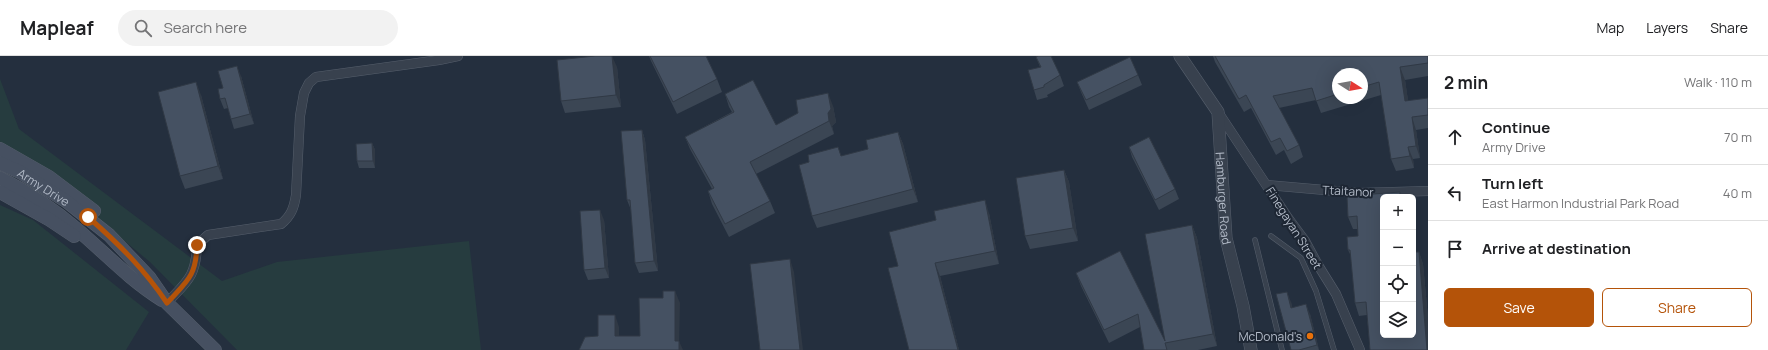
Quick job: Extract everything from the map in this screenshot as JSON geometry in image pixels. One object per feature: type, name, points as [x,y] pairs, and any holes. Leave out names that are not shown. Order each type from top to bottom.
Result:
[{"type":"main road","points":[[0,149],[49,177],[93,210],[112,231],[130,256]]},
{"type":"main road","name":"Army Drive","points":[[0,163],[20,172],[66,201],[88,217],[150,277],[167,303]]},
{"type":"main road","name":"Army Drive","points":[[0,178],[16,186],[58,213],[80,231],[120,269],[142,287],[167,303],[215,350]]},
{"type":"main road","points":[[0,192],[50,220],[120,269]]},
{"type":"street","points":[[167,303],[193,272],[196,260],[197,245],[208,236],[281,224],[289,218],[294,207],[296,195],[300,116],[304,93],[312,80],[322,76],[458,56]]},
{"type":"street","points":[[1180,56],[1218,112]]},
{"type":"street","name":"Finegayan Street","points":[[1218,112],[1268,185],[1288,218],[1305,241],[1336,294],[1360,350]]},
{"type":"street","name":"Hamburger Road","points":[[1218,112],[1226,238],[1243,306],[1251,350]]},
{"type":"street","name":"Ttaitanor","points":[[1268,185],[1359,193],[1428,191]]},
{"type":"lane","points":[[1271,236],[1301,258],[1316,291],[1334,350]]},
{"type":"lane","points":[[1255,240],[1282,350]]},
{"type":"green space","points":[[0,79],[19,129],[222,281],[277,262],[469,241],[481,350],[237,350],[150,262],[38,170],[0,149]]},
{"type":"green space","points":[[0,205],[33,220],[149,312],[126,350],[0,350]]},
{"type":"building","points":[[595,56],[612,56],[616,95],[561,101],[557,60]]},
{"type":"building","points":[[650,56],[706,56],[717,79],[673,102]]},
{"type":"building","points":[[1051,56],[1060,75],[1044,85],[1044,87],[1034,90],[1028,70],[1041,67],[1036,57]]},
{"type":"building","points":[[1215,56],[1428,56],[1428,63],[1400,67],[1405,101],[1428,98],[1428,115],[1412,117],[1416,146],[1408,147],[1410,156],[1391,159],[1379,82],[1368,85],[1368,68],[1332,68],[1332,96],[1316,101],[1312,88],[1273,96],[1299,145],[1287,151],[1280,138],[1271,142],[1246,95],[1239,99]]},
{"type":"building","points":[[1130,57],[1138,75],[1086,100],[1077,82]]},
{"type":"building","points":[[237,66],[250,114],[231,119],[225,98],[220,99],[218,89],[223,88],[218,71]]},
{"type":"building","points":[[753,80],[776,125],[798,113],[796,100],[828,93],[831,109],[828,113],[829,121],[750,162],[770,201],[725,224],[708,191],[714,188],[685,137],[734,112],[725,94]]},
{"type":"building","points":[[196,82],[218,166],[180,176],[158,92]]},
{"type":"building","points":[[642,130],[654,261],[635,263],[630,200],[627,200],[621,131]]},
{"type":"building","points":[[898,132],[913,189],[812,216],[799,165],[809,162],[808,155],[838,147],[841,156],[868,149],[866,140]]},
{"type":"building","points":[[1149,137],[1175,189],[1155,200],[1129,147]]},
{"type":"building","points":[[372,143],[373,161],[357,161],[356,144]]},
{"type":"building","points":[[1064,170],[1073,228],[1025,236],[1016,178]]},
{"type":"building","points":[[1400,192],[1400,194],[1380,194],[1380,338],[1416,338],[1416,252],[1419,252],[1427,350],[1370,350],[1366,302],[1355,303],[1350,250],[1348,250],[1347,237],[1358,236],[1357,216],[1348,217],[1347,196]]},
{"type":"building","points":[[985,200],[995,251],[935,263],[958,350],[909,350],[888,268],[898,266],[889,232],[936,220],[934,211]]},
{"type":"building","points":[[600,210],[605,268],[584,270],[580,211]]},
{"type":"building","points":[[1192,225],[1213,334],[1165,343],[1167,350],[1144,350],[1138,314],[1104,330],[1076,273],[1120,251],[1165,341],[1145,234]]},
{"type":"building","points":[[790,259],[800,350],[760,350],[750,264]]},
{"type":"building","points":[[663,291],[675,291],[675,341],[679,341],[679,350],[579,350],[585,337],[598,336],[598,315],[615,315],[615,336],[640,336],[639,298],[663,298]]},
{"type":"building","points":[[1287,292],[1291,308],[1306,304],[1317,345],[1299,350],[1291,350],[1276,294]]},
{"type":"place","name":"McDonald's","points":[[1310,336]]},
{"type":"route","points":[[88,217],[109,235],[150,277],[167,303],[193,272],[196,260],[197,245]]}]
